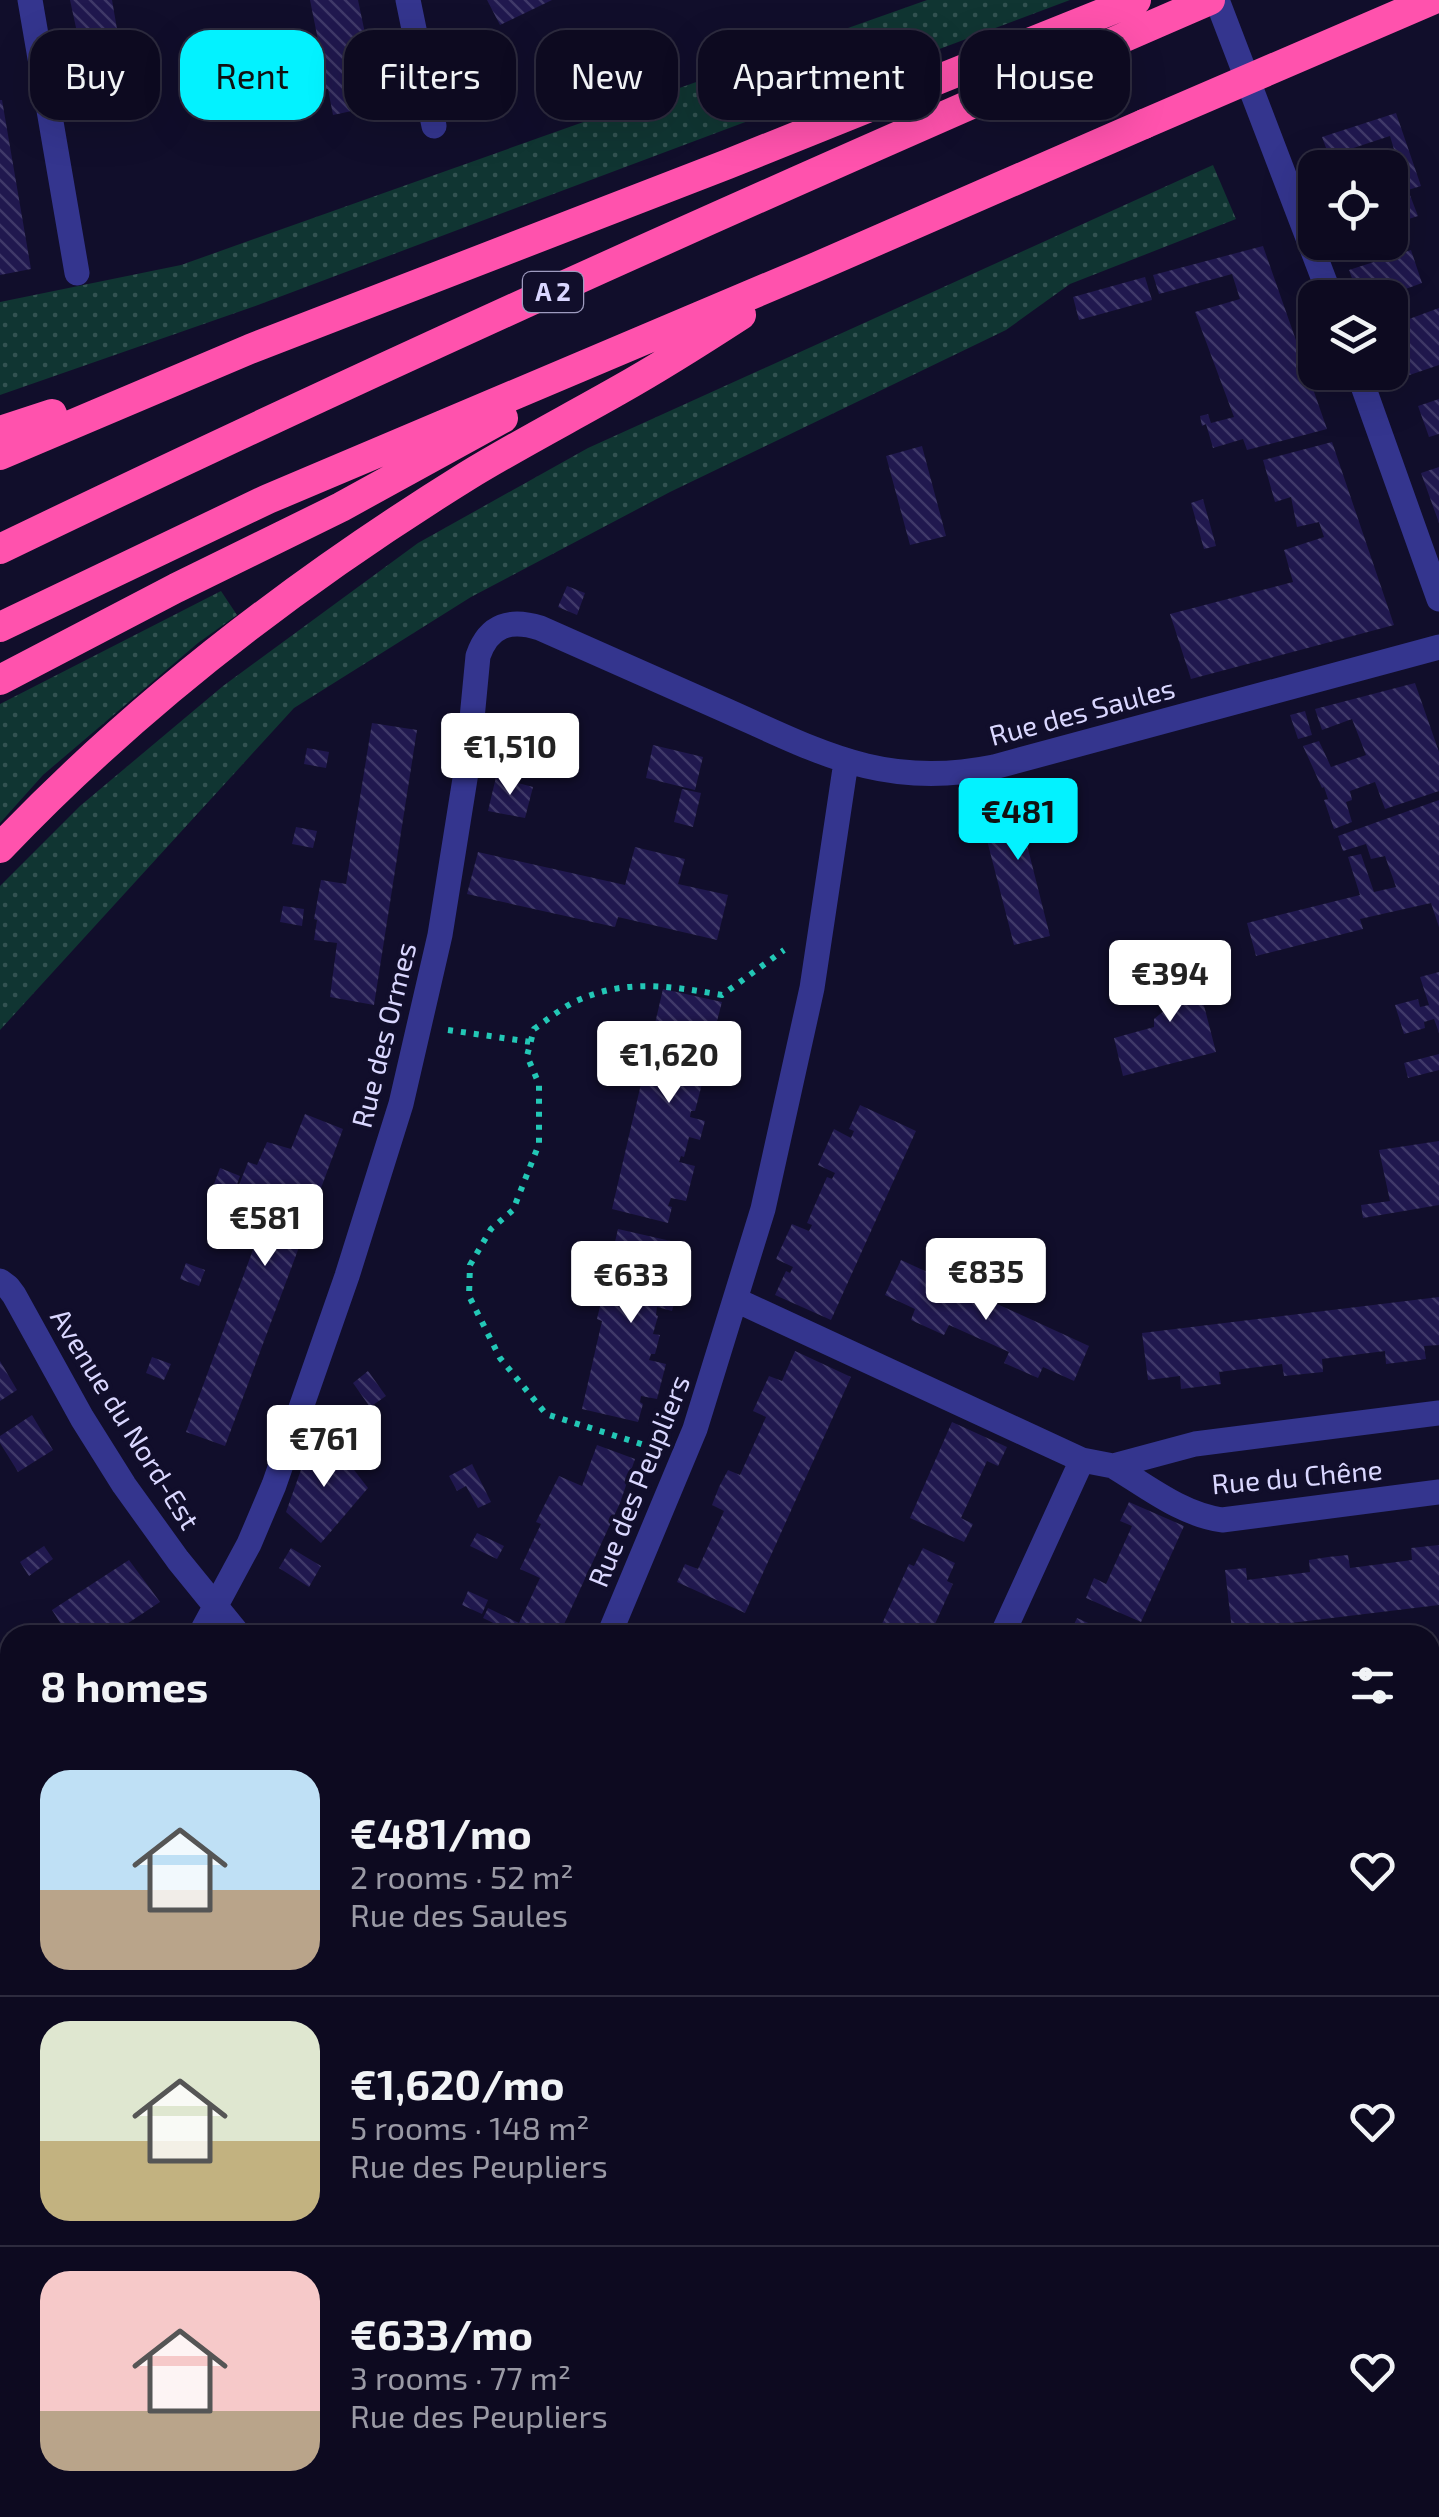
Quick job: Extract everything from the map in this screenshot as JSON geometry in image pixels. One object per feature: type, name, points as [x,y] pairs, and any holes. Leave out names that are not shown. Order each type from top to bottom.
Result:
[{"type":"highway","points":[[0,455],[250,349],[692,178],[1104,29],[1136,0]]},
{"type":"highway","name":"A 2","points":[[0,549],[1104,29],[1214,0]]},
{"type":"highway","points":[[0,627],[268,499],[1432,0]]},
{"type":"highway","points":[[0,848],[120,731],[326,570],[468,476],[654,370],[814,268]]},
{"type":"highway","points":[[0,680],[340,508],[637,344]]},
{"type":"highway","points":[[0,430],[250,349]]},
{"type":"street","points":[[30,0],[77,272]]},
{"type":"street","points":[[1214,0],[1325,280]]},
{"type":"street","points":[[411,1],[434,126]]},
{"type":"street","points":[[1364,390],[1439,599]]},
{"type":"street","name":"Rue des Saules","points":[[478,656],[481,646],[495,631],[523,623],[846,762],[915,775],[969,772],[1043,754],[1439,647]]},
{"type":"street","name":"Rue des Ormes","points":[[205,1625],[249,1544],[292,1433],[401,1104],[440,935],[462,802],[478,656]]},
{"type":"street","name":"Rue des Peupliers","points":[[613,1625],[695,1429],[763,1208],[812,988],[846,762]]},
{"type":"street","name":"Avenue du Nord-Est","points":[[0,1280],[14,1295],[82,1418],[149,1523],[230,1625]]},
{"type":"street","name":"Rue du Chêne","points":[[736,1300],[1082,1460],[1113,1466],[1187,1511],[1204,1517],[1222,1520],[1439,1492]]},
{"type":"street","name":"Rue du Chêne","points":[[1113,1466],[1196,1444],[1439,1413]]},
{"type":"street","points":[[1007,1625],[1082,1460]]},
{"type":"path","points":[[684,1458],[546,1414],[500,1358],[469,1296],[470,1264],[492,1229],[513,1210],[540,1144],[539,1084],[527,1056],[534,1028],[574,1002],[621,986],[665,985],[722,995],[822,921]]},
{"type":"path","points":[[419,1026],[531,1042]]},
{"type":"green space","points":[[927,0],[1070,0],[990,30],[960,30],[960,41],[940,49],[940,30],[843,30]]},
{"type":"green space","points":[[698,81],[698,120],[751,120],[258,305],[0,395],[0,302],[181,265],[589,120],[678,120],[678,88]]},
{"type":"green space","points":[[1213,165],[1236,219],[1070,284],[1006,330],[670,492],[471,597],[294,708],[0,1030],[0,886],[80,806],[223,686],[418,543],[588,448]]},
{"type":"green space","points":[[221,591],[237,615],[198,643],[43,775],[0,823],[0,704]]},
{"type":"building","points":[[70,0],[112,0],[117,29],[76,30]]},
{"type":"building","points":[[310,0],[358,0],[364,30],[344,30],[344,113],[333,115],[328,89],[324,90],[324,30],[316,30]]},
{"type":"building","points":[[487,0],[552,0],[500,25]]},
{"type":"building","points":[[0,100],[31,269],[0,275]]},
{"type":"building","points":[[1396,113],[1421,186],[1408,190],[1408,150],[1394,150],[1390,136],[1347,150],[1327,150],[1322,137]]},
{"type":"building","points":[[1408,190],[1418,216],[1408,219]]},
{"type":"building","points":[[1263,246],[1298,346],[1298,390],[1313,390],[1327,429],[1247,450],[1243,439],[1213,448],[1200,416],[1208,414],[1211,423],[1234,417],[1195,312],[1240,299],[1232,274],[1159,294],[1153,275]]},
{"type":"building","points":[[1411,250],[1422,283],[1408,288],[1408,280],[1353,280],[1349,270],[1380,260],[1408,260]]},
{"type":"building","points":[[1145,277],[1152,300],[1079,320],[1073,297]]},
{"type":"building","points":[[1439,308],[1439,365],[1408,376],[1408,319]]},
{"type":"building","points":[[1439,399],[1439,434],[1429,437],[1418,406]]},
{"type":"building","points":[[1332,442],[1394,625],[1191,679],[1170,614],[1293,582],[1284,550],[1324,537],[1319,522],[1297,527],[1291,497],[1275,502],[1263,460]]},
{"type":"building","points":[[922,446],[946,536],[910,545],[886,456]]},
{"type":"building","points":[[1439,467],[1439,523],[1421,473]]},
{"type":"building","points":[[1203,499],[1216,546],[1204,549],[1191,503]]},
{"type":"building","points":[[567,586],[585,593],[577,615],[558,607]]},
{"type":"building","points":[[1415,683],[1439,752],[1439,791],[1385,809],[1375,782],[1350,791],[1352,800],[1346,802],[1352,822],[1334,829],[1324,800],[1328,799],[1324,787],[1303,746],[1319,741],[1331,767],[1366,755],[1352,719],[1322,730],[1315,709]]},
{"type":"building","points":[[1305,711],[1312,735],[1298,739],[1290,715]]},
{"type":"building","points":[[372,723],[417,730],[374,1005],[330,997],[337,943],[314,940],[321,880],[346,884]]},
{"type":"building","points":[[653,745],[703,757],[695,790],[646,778]]},
{"type":"building","points":[[307,748],[329,752],[326,768],[304,764]]},
{"type":"building","points":[[496,777],[533,787],[525,818],[488,811]]},
{"type":"building","points":[[1038,782],[1049,818],[1022,825],[1050,936],[1014,945],[980,813],[1017,804],[1013,788]]},
{"type":"building","points":[[682,789],[701,793],[693,827],[674,822]]},
{"type":"building","points":[[1439,800],[1439,927],[1431,903],[1360,919],[1363,929],[1256,956],[1247,923],[1360,895],[1348,857],[1361,854],[1374,892],[1396,887],[1385,856],[1371,859],[1366,844],[1343,851],[1338,836]]},
{"type":"building","points":[[296,827],[317,831],[313,848],[292,844]]},
{"type":"building","points":[[635,847],[685,859],[678,884],[728,895],[717,940],[618,917],[615,927],[467,894],[478,852],[625,885]]},
{"type":"building","points":[[283,906],[304,909],[302,926],[280,922]]},
{"type":"building","points":[[1192,959],[1216,1052],[1123,1076],[1114,1038],[1154,1027],[1154,1019],[1165,1010],[1154,968]]},
{"type":"building","points":[[1439,972],[1439,1033],[1434,1019],[1424,1022],[1425,1028],[1404,1034],[1395,1005],[1418,999],[1420,1007],[1429,1005],[1420,977]]},
{"type":"building","points":[[663,989],[722,1002],[711,1031],[727,1034],[718,1070],[702,1067],[699,1076],[704,1076],[690,1117],[705,1121],[700,1140],[689,1137],[684,1157],[681,1156],[679,1162],[695,1166],[686,1201],[671,1198],[668,1223],[612,1209]]},
{"type":"building","points":[[1439,1054],[1439,1070],[1408,1078],[1404,1063]]},
{"type":"building","points":[[860,1105],[916,1131],[831,1320],[775,1295],[786,1271],[790,1273],[793,1267],[776,1259],[792,1224],[809,1231],[812,1225],[807,1223],[827,1177],[832,1179],[835,1173],[818,1165],[834,1129],[851,1138],[854,1131],[849,1129]]},
{"type":"building","points":[[305,1114],[343,1129],[225,1446],[186,1432],[272,1198],[239,1185],[248,1162],[257,1165],[267,1142],[291,1149]]},
{"type":"building","points":[[1439,1141],[1439,1205],[1363,1218],[1361,1205],[1390,1201],[1379,1150]]},
{"type":"building","points":[[220,1168],[240,1176],[234,1193],[214,1184]]},
{"type":"building","points":[[618,1229],[675,1242],[665,1271],[682,1275],[672,1311],[657,1307],[653,1334],[660,1335],[655,1354],[649,1360],[666,1364],[657,1399],[641,1396],[638,1422],[582,1409]]},
{"type":"building","points":[[901,1260],[1089,1346],[1074,1381],[1043,1367],[1038,1378],[1004,1363],[1009,1352],[949,1325],[944,1335],[911,1320],[915,1309],[885,1295]]},
{"type":"building","points":[[186,1263],[205,1270],[199,1286],[180,1279]]},
{"type":"building","points":[[1439,1297],[1439,1345],[1424,1346],[1426,1359],[1386,1364],[1385,1351],[1322,1359],[1323,1372],[1284,1376],[1282,1364],[1219,1372],[1221,1384],[1181,1389],[1180,1376],[1148,1380],[1142,1333]]},
{"type":"building","points":[[795,1351],[851,1377],[745,1613],[677,1582],[685,1564],[698,1569],[724,1511],[712,1505],[719,1487],[728,1470],[740,1475],[766,1417],[753,1411],[769,1376],[782,1381]]},
{"type":"building","points":[[152,1357],[171,1364],[164,1380],[146,1373]]},
{"type":"building","points":[[0,1361],[17,1390],[0,1401]]},
{"type":"building","points":[[368,1371],[386,1396],[370,1407],[353,1383]]},
{"type":"building","points":[[32,1415],[53,1450],[18,1472],[0,1443],[0,1436]]},
{"type":"building","points":[[952,1422],[1007,1447],[998,1466],[987,1461],[961,1518],[973,1524],[964,1542],[910,1518]]},
{"type":"building","points":[[313,1436],[334,1444],[368,1488],[321,1543],[286,1512]]},
{"type":"building","points":[[597,1445],[635,1459],[620,1503],[564,1625],[497,1625],[483,1618],[488,1608],[519,1623],[540,1578],[520,1569],[541,1524],[536,1522],[559,1476],[582,1486]]},
{"type":"building","points":[[472,1464],[491,1502],[478,1508],[466,1486],[457,1491],[449,1476]]},
{"type":"building","points":[[1129,1502],[1184,1526],[1141,1622],[1086,1598],[1094,1578],[1106,1584],[1132,1526],[1120,1521]]},
{"type":"building","points":[[477,1533],[504,1546],[497,1559],[470,1546]]},
{"type":"building","points":[[1439,1545],[1439,1605],[1273,1625],[1231,1625],[1225,1570],[1246,1568],[1247,1580],[1310,1572],[1309,1560],[1348,1555],[1350,1568],[1412,1560],[1411,1548]]},
{"type":"building","points":[[44,1546],[53,1559],[29,1576],[20,1562]]},
{"type":"building","points":[[291,1548],[321,1566],[309,1587],[279,1568]]},
{"type":"building","points":[[923,1548],[955,1563],[947,1581],[953,1584],[935,1625],[882,1625],[909,1564],[914,1566]]},
{"type":"building","points":[[129,1560],[160,1602],[125,1625],[62,1625],[52,1610]]},
{"type":"building","points":[[468,1591],[488,1600],[482,1614],[462,1605]]},
{"type":"building","points":[[1077,1618],[1093,1625],[1074,1625]]}]
